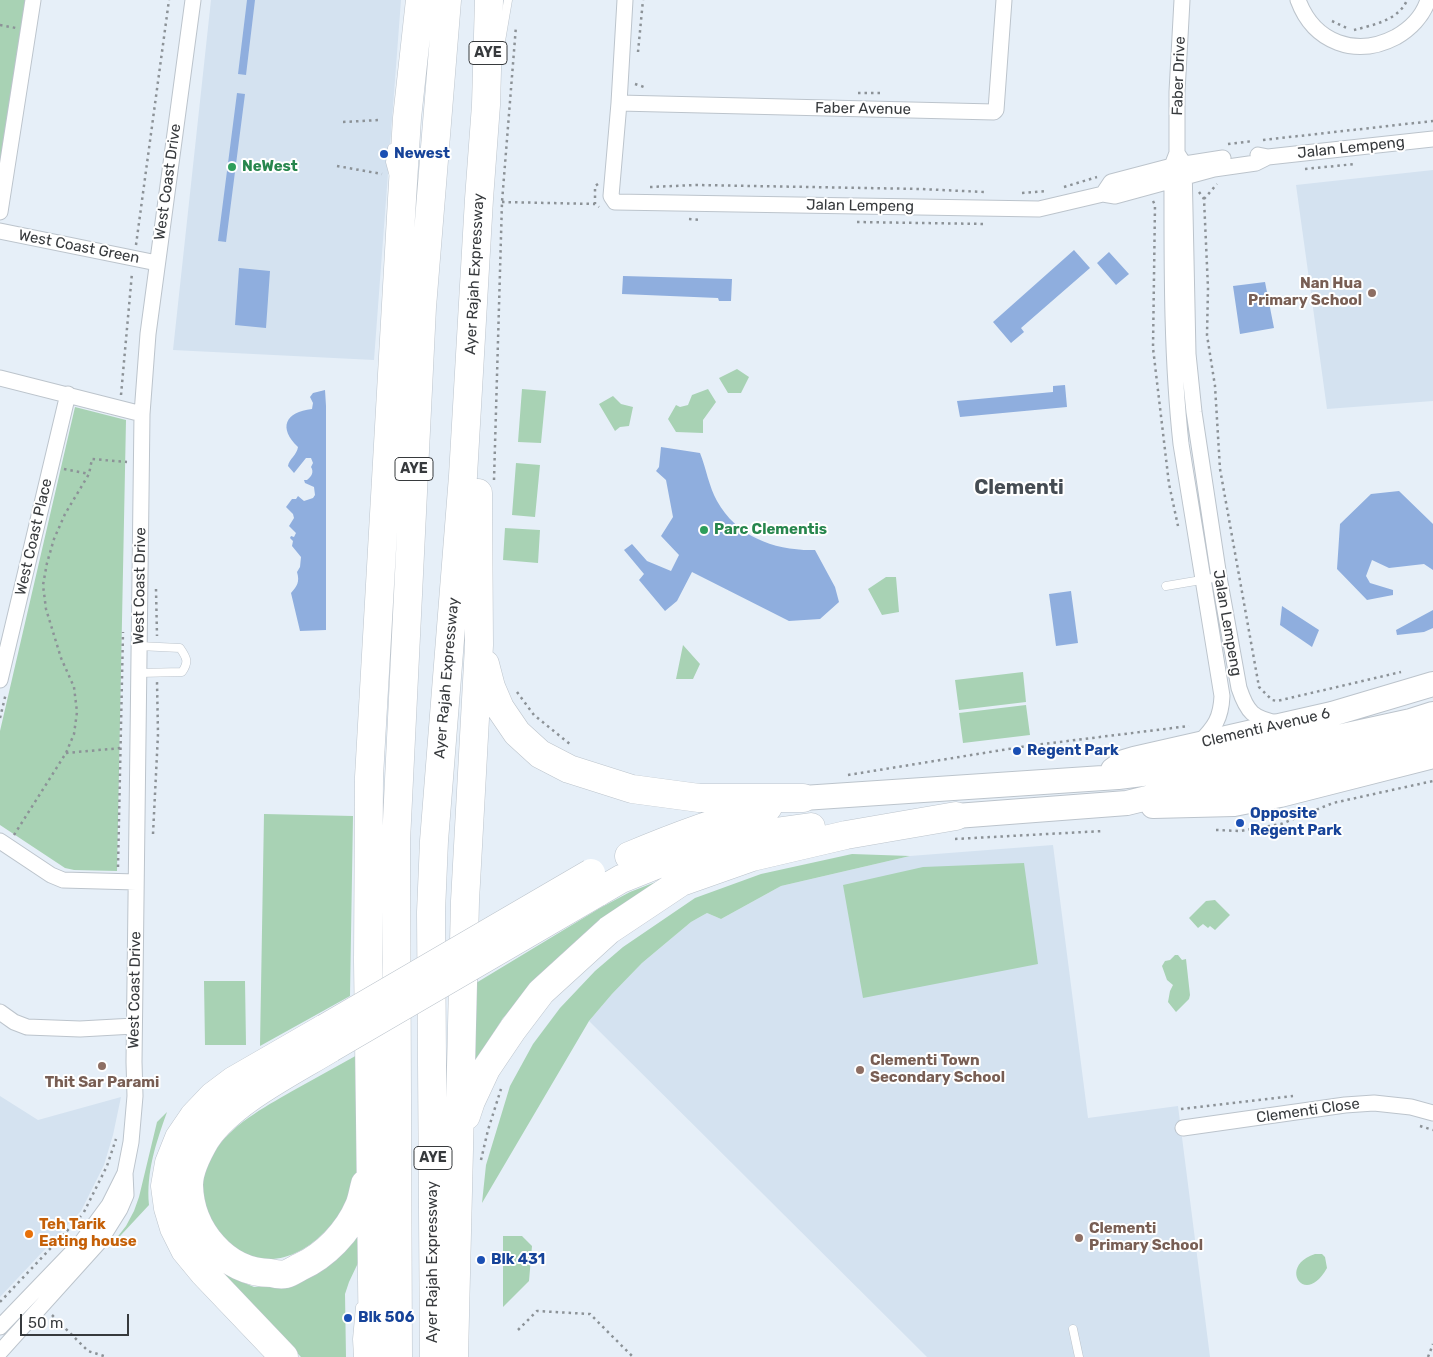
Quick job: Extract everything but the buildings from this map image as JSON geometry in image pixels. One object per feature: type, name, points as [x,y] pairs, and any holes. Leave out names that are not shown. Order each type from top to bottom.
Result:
[{"type":"highway","points":[[372,1357],[368,961],[369,777],[402,198],[403,126],[420,0]]},
{"type":"highway","name":"AYE","points":[[398,1357],[396,841],[422,307],[446,0]]},
{"type":"highway","name":"Ayer Rajah Expressway","points":[[434,1357],[431,903],[464,447],[486,105],[489,0]]},
{"type":"highway","points":[[454,1357],[454,1305],[469,1169],[459,1139],[465,901],[479,645],[478,481],[464,447]]},
{"type":"highway","points":[[479,645],[491,687],[500,708],[517,733],[540,754],[568,769],[632,789],[699,798],[803,798]]},
{"type":"highway","points":[[284,1357],[204,1273],[185,1250],[174,1228],[168,1208],[165,1186],[168,1163],[180,1138],[194,1116],[213,1096],[233,1081],[328,1038],[666,840],[742,814],[803,798]]},
{"type":"highway","points":[[594,883],[622,879],[671,859],[746,836],[851,821],[952,828]]},
{"type":"highway","points":[[459,1139],[471,1101],[486,1069],[541,992],[609,930],[681,882],[752,857],[846,835],[952,828]]},
{"type":"highway","points":[[328,1038],[222,1120],[206,1140],[194,1166],[189,1184],[196,1220],[206,1238],[221,1254],[239,1267],[257,1273],[286,1274],[310,1262],[328,1249],[345,1230],[359,1206],[370,1168]]},
{"type":"main road","name":"Clementi Avenue 6","points":[[1101,778],[1124,762],[1196,734],[1288,724],[1332,714],[1433,684]]},
{"type":"main road","name":"Clementi Avenue 6","points":[[803,798],[1101,778],[1175,770],[1224,762],[1433,714]]},
{"type":"main road","points":[[952,828],[1127,803],[1184,789],[1226,785],[1433,734]]},
{"type":"main road","points":[[1127,803],[1157,806],[1234,804],[1280,795],[1433,756]]},
{"type":"street","points":[[0,212],[33,0]]},
{"type":"street","name":"West Coast Drive","points":[[0,1352],[42,1306],[85,1248],[125,1174],[131,1142],[135,1096],[134,1026],[142,414],[148,334],[193,0]]},
{"type":"street","points":[[620,103],[625,0]]},
{"type":"street","name":"Faber Avenue","points":[[620,103],[994,112],[996,110],[1004,0]]},
{"type":"street","name":"Faber Drive","points":[[1178,171],[1177,92],[1182,0]]},
{"type":"street","points":[[1298,0],[1308,21],[1325,36],[1341,44],[1354,47],[1371,47],[1388,41],[1413,25],[1425,8],[1428,0]]},
{"type":"street","name":"Jalan Lempeng","points":[[620,103],[611,196],[615,202],[1039,209],[1103,194],[1115,196],[1178,171],[1214,169],[1256,163],[1268,157],[1433,139]]},
{"type":"street","name":"Jalan Lempeng","points":[[1178,171],[1188,354],[1198,442],[1239,688],[1245,706],[1253,715],[1263,721],[1288,724]]},
{"type":"street","name":"Jalan Lempeng","points":[[1178,171],[1171,288],[1178,414],[1222,696],[1221,712],[1217,722],[1209,733],[1196,734]]},
{"type":"street","name":"West Coast Green","points":[[0,231],[158,263]]},
{"type":"street","points":[[0,378],[142,414]]},
{"type":"street","name":"West Coast Place","points":[[0,680],[68,394]]},
{"type":"street","points":[[3,836],[51,875],[63,880],[136,882]]},
{"type":"street","points":[[0,1012],[14,1022],[27,1027],[134,1026]]},
{"type":"street","name":"Clementi Close","points":[[1184,1128],[1345,1105],[1374,1103],[1411,1107],[1433,1113]]},
{"type":"street","name":"West Coast Drive","points":[[0,1327],[85,1248]]},
{"type":"lane","points":[[499,54],[508,0]]},
{"type":"lane","points":[[486,105],[495,71]]},
{"type":"lane","points":[[393,141],[390,162],[402,198]]},
{"type":"lane","points":[[1187,477],[1203,472]]},
{"type":"lane","points":[[1190,496],[1206,491]]},
{"type":"lane","points":[[1166,586],[1219,577]]},
{"type":"lane","points":[[139,646],[180,648],[187,657],[187,665],[182,672],[139,673]]},
{"type":"lane","points":[[468,1201],[469,1169]]},
{"type":"lane","points":[[454,1305],[462,1268],[466,1219]]},
{"type":"lane","points":[[364,1279],[371,1252]]},
{"type":"lane","points":[[358,1357],[357,1339],[360,1296]]},
{"type":"lane","points":[[1073,1329],[1079,1357]]},
{"type":"path","points":[[1325,18],[1353,31],[1382,23],[1404,7],[1407,0]]},
{"type":"path","points":[[494,488],[502,202],[516,19]]},
{"type":"path","points":[[635,84],[651,88]]},
{"type":"path","points":[[850,92],[889,93]]},
{"type":"path","points":[[343,122],[380,120]]},
{"type":"path","points":[[1219,145],[1433,121]]},
{"type":"path","points":[[1300,170],[1356,164]]},
{"type":"path","points":[[337,166],[378,174]]},
{"type":"path","points":[[1178,171],[1194,185],[1204,199],[1208,288],[1207,335],[1215,386],[1220,468],[1259,688],[1272,700],[1277,701],[1407,671]]},
{"type":"path","points":[[1059,188],[1101,176]]},
{"type":"path","points":[[1204,199],[1220,181],[1216,181]]},
{"type":"path","points":[[645,187],[697,185],[992,192]]},
{"type":"path","points":[[1018,193],[1051,191]]},
{"type":"path","points":[[502,202],[594,204]]},
{"type":"path","points":[[3,836],[13,836],[66,753],[74,734],[77,712],[74,687],[61,658],[46,608],[43,585],[54,539],[65,514],[89,474],[92,460],[127,462]]},
{"type":"path","points":[[58,468],[89,474]]},
{"type":"path","points":[[517,692],[534,716],[578,751]]},
{"type":"path","points":[[840,776],[1027,746],[1196,734]]},
{"type":"path","points":[[66,753],[121,748]]},
{"type":"path","points":[[1216,830],[1240,831],[1281,824],[1334,803],[1433,781]]},
{"type":"path","points":[[952,828],[1103,830]]},
{"type":"path","points":[[469,1169],[488,1130],[503,1083]]},
{"type":"path","points":[[1415,1125],[1433,1130]]},
{"type":"path","points":[[0,1302],[84,1213],[94,1196],[107,1166],[116,1136]]},
{"type":"path","points":[[42,1306],[88,1351],[107,1357]]},
{"type":"path","points":[[518,1330],[537,1311],[590,1314],[633,1357]]},
{"type":"path","points":[[1428,1357],[1433,1344]]},
{"type":"shaded area","points":[[211,0],[401,0],[374,360],[173,350]]},
{"type":"shaded area","name":"Nan Hua Primary School","points":[[1433,170],[1433,401],[1327,409],[1296,185]]},
{"type":"shaded area","name":"Clementi Town Secondary School","points":[[1053,845],[1088,1118],[1178,1106],[1210,1357],[927,1357],[589,1021],[642,963],[691,922],[707,913],[721,919],[781,886],[910,856]]},
{"type":"shaded area","points":[[0,1096],[38,1120],[121,1097],[104,1165],[81,1211],[0,1297]]},
{"type":"green space","points":[[0,0],[26,0],[0,183]]},
{"type":"green space","points":[[737,369],[749,377],[741,393],[728,393],[719,378]]},
{"type":"green space","points":[[522,389],[546,391],[541,443],[518,442]]},
{"type":"green space","points":[[708,389],[716,402],[703,420],[703,433],[676,432],[668,419],[676,405],[680,407],[688,405],[692,395]]},
{"type":"green space","points":[[613,396],[621,404],[633,407],[629,426],[620,427],[615,431],[599,404]]},
{"type":"green space","points":[[75,407],[126,420],[117,871],[65,868],[0,825],[0,731]]},
{"type":"green space","points":[[516,463],[540,465],[535,517],[512,515]]},
{"type":"green space","points":[[505,528],[540,530],[538,563],[503,560]]},
{"type":"green space","points":[[886,577],[896,577],[899,612],[882,615],[868,589]]},
{"type":"green space","points":[[683,645],[700,664],[693,679],[676,679]]},
{"type":"green space","points":[[1023,672],[1026,702],[959,710],[955,680]]},
{"type":"green space","points":[[1026,705],[1030,735],[963,743],[959,713]]},
{"type":"green space","points":[[264,814],[353,816],[350,996],[260,1046]]},
{"type":"green space","points":[[852,854],[910,856],[781,886],[721,919],[707,913],[691,922],[642,963],[589,1021],[482,1203],[486,1165],[510,1086],[533,1044],[560,1008],[595,971],[623,947],[695,898],[761,874]]},
{"type":"green space","points":[[1024,863],[1038,964],[863,998],[843,885],[923,867]]},
{"type":"green space","points":[[676,874],[535,983],[503,1018],[472,1070],[476,983],[600,908],[630,892]]},
{"type":"green space","points":[[1215,900],[1230,915],[1215,930],[1203,924],[1198,928],[1189,918],[1206,901]]},
{"type":"green space","points":[[1175,955],[1178,955],[1182,960],[1186,959],[1190,995],[1189,999],[1176,1012],[1168,1002],[1173,985],[1167,980],[1162,966],[1165,961],[1170,960]]},
{"type":"green space","points":[[204,981],[245,981],[246,1045],[205,1045]]},
{"type":"green space","points":[[359,1054],[359,1164],[355,1183],[349,1198],[329,1227],[303,1249],[289,1256],[268,1260],[258,1260],[247,1256],[237,1250],[219,1232],[211,1221],[206,1209],[202,1186],[205,1171],[212,1156],[224,1139],[253,1114]]},
{"type":"green space","points":[[167,1112],[150,1169],[149,1205],[108,1249],[126,1226],[134,1211],[157,1122]]},
{"type":"green space","points":[[362,1229],[358,1263],[345,1294],[346,1357],[301,1357],[212,1264],[233,1278],[254,1287],[293,1284]]},
{"type":"green space","points":[[503,1236],[522,1236],[532,1246],[529,1281],[503,1307]]},
{"type":"green space","points":[[1315,1254],[1322,1254],[1325,1257],[1327,1268],[1319,1279],[1310,1284],[1304,1284],[1296,1274],[1298,1267],[1304,1260]]},
{"type":"water","points":[[247,0],[255,0],[246,75],[238,74]]},
{"type":"water","name":"NeWest","points":[[237,93],[245,94],[226,242],[218,241]]},
{"type":"water","points":[[1074,250],[1090,268],[1021,328],[1024,332],[1011,343],[993,322]]},
{"type":"water","points":[[1109,252],[1129,274],[1116,285],[1097,263]]},
{"type":"water","points":[[239,268],[270,271],[266,328],[235,325]]},
{"type":"water","points":[[623,276],[732,279],[731,301],[719,301],[718,298],[622,294]]},
{"type":"water","points":[[1265,282],[1274,328],[1240,334],[1233,286]]},
{"type":"water","points":[[1065,385],[1067,407],[960,417],[957,401],[1053,392],[1053,386]]},
{"type":"water","points":[[325,390],[326,630],[300,631],[291,593],[297,584],[297,572],[300,567],[301,557],[292,546],[293,541],[290,538],[291,536],[294,537],[296,533],[289,526],[294,518],[293,514],[286,507],[292,499],[296,499],[298,496],[304,501],[313,498],[315,495],[314,487],[305,483],[304,480],[307,480],[312,472],[311,467],[313,463],[311,458],[306,458],[294,473],[288,466],[298,447],[288,433],[287,422],[290,417],[312,409],[313,403],[310,397],[313,393]]},
{"type":"water","name":"Parc Clementis","points":[[661,447],[700,453],[717,501],[725,513],[746,533],[786,548],[815,550],[835,587],[839,602],[820,619],[789,621],[692,572],[677,601],[665,611],[639,580],[644,574],[624,550],[632,544],[647,561],[671,571],[679,555],[661,536],[673,517],[666,480],[656,471],[659,467]]},
{"type":"water","points":[[1399,491],[1433,524],[1433,570],[1424,564],[1389,568],[1372,560],[1366,576],[1370,583],[1393,590],[1393,595],[1367,600],[1337,569],[1340,524],[1371,494]]},
{"type":"water","points":[[1071,591],[1078,643],[1056,646],[1049,594]]},
{"type":"water","points":[[1282,606],[1319,630],[1312,647],[1280,625]]},
{"type":"water","points":[[1433,610],[1433,628],[1424,632],[1397,635],[1396,630]]},
{"type":"place","name":"Newest","points":[[384,154]]},
{"type":"place","name":"NeWest","points":[[232,167]]},
{"type":"place","name":"Nan Hua Primary School","points":[[1372,293]]},
{"type":"place","name":"Parc Clementis","points":[[704,530]]},
{"type":"place","name":"Regent Park","points":[[1017,751]]},
{"type":"place","name":"Opposite Regent Park","points":[[1240,823]]},
{"type":"place","name":"Thit Sar Parami","points":[[102,1066]]},
{"type":"place","name":"Clementi Town Secondary School","points":[[860,1070]]},
{"type":"place","name":"Teh Tarik Eating house","points":[[29,1234]]},
{"type":"place","name":"Clementi Primary School","points":[[1079,1238]]},
{"type":"place","name":"Blk 431","points":[[481,1260]]},
{"type":"place","name":"Blk 506","points":[[348,1318]]},
{"type":"district","name":"Clementi","points":[[1019,488]]}]
